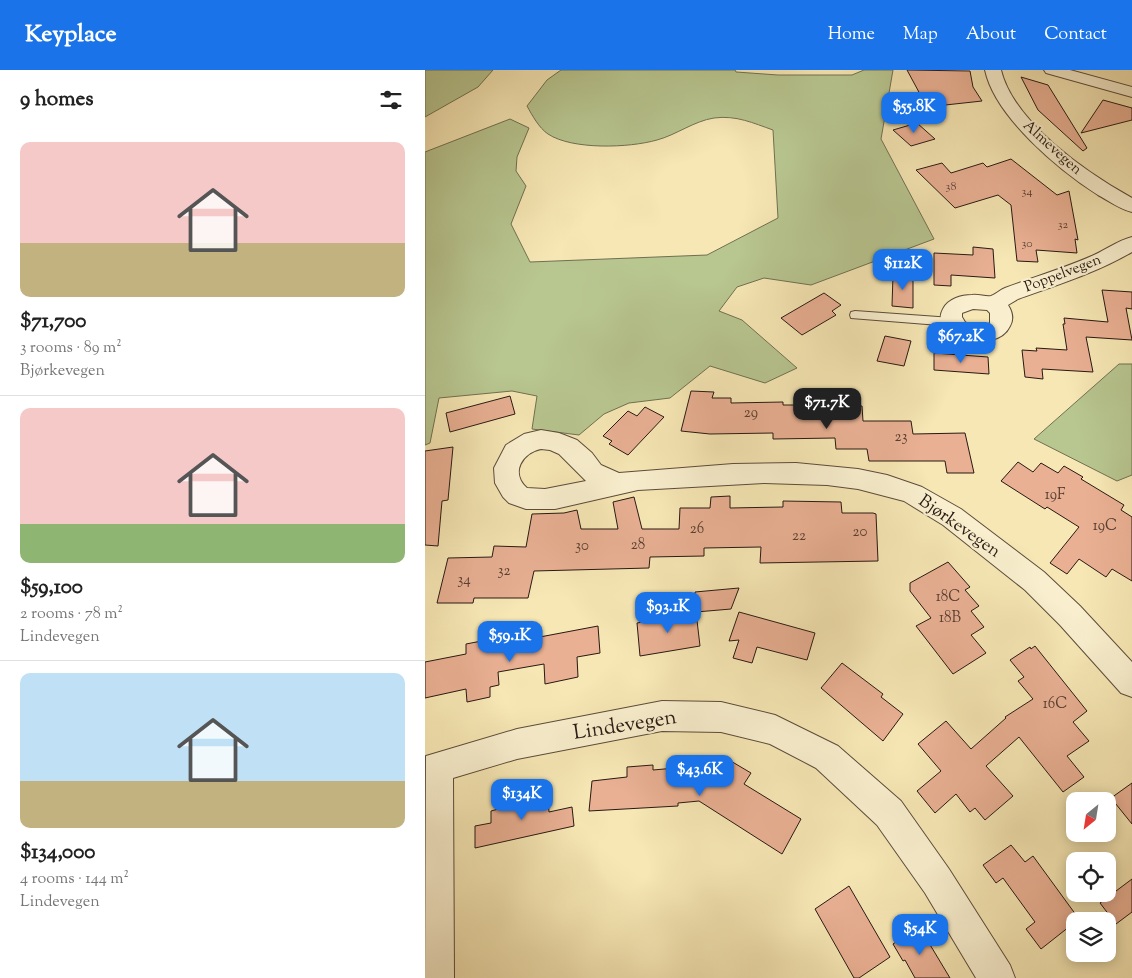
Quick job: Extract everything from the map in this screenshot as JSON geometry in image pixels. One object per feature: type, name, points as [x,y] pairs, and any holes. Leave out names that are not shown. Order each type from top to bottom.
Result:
[{"type":"street","name":"Almevegen","points":[[993,70],[1003,95],[1020,120],[1055,155],[1104,191],[1132,206]]},
{"type":"street","points":[[1053,70],[1132,92]]},
{"type":"street","name":"Poppelvegen","points":[[952,322],[953,309],[958,305],[969,302],[993,303],[1010,294],[1056,279],[1114,254],[1132,243]]},
{"type":"street","points":[[952,322],[956,327],[971,333],[992,333],[1002,321],[1001,310],[993,303]]},
{"type":"street","name":"Bjørkevegen","points":[[618,483],[737,472],[829,475],[871,481],[912,494],[941,509],[968,528],[1049,593],[1132,683]]},
{"type":"street","name":"Lindevegen","points":[[436,978],[431,768],[517,744],[662,716],[721,716],[775,730],[827,757],[889,813],[937,881],[997,978]]},
{"type":"lane","points":[[855,315],[952,322]]},
{"type":"green space","points":[[425,70],[493,70],[478,87],[425,117]]},
{"type":"green space","points":[[561,70],[735,70],[736,72],[778,75],[852,75],[864,70],[893,70],[881,139],[934,239],[811,285],[764,278],[737,287],[719,311],[742,320],[797,368],[765,383],[710,366],[670,398],[629,403],[604,414],[579,435],[532,429],[537,396],[512,391],[439,398],[430,443],[425,445],[425,152],[510,119],[529,128],[517,157],[516,171],[526,186],[511,224],[530,262],[707,255],[778,218],[773,130],[744,120],[722,117],[692,125],[664,138],[645,143],[601,146],[571,143],[548,134],[536,121],[527,106],[547,80]]},
{"type":"green space","points":[[1119,364],[1132,364],[1132,475],[1117,481],[1034,439]]},
{"type":"building","points":[[907,70],[970,71],[973,87],[982,101],[927,107]]},
{"type":"building","points":[[1021,77],[1048,85],[1087,148],[1083,151],[1038,110]]},
{"type":"building","points":[[1103,100],[1132,108],[1132,120],[1081,133]]},
{"type":"building","points":[[917,123],[935,139],[911,146],[893,130]]},
{"type":"building","points":[[1011,159],[1057,195],[1069,191],[1078,240],[1075,239],[1077,253],[1036,250],[1038,262],[1017,261],[1011,205],[998,195],[955,208],[916,170],[942,163],[951,173],[983,163],[987,167]]},
{"type":"building","points":[[973,247],[993,249],[995,278],[951,275],[951,286],[934,285],[934,253],[973,255]]},
{"type":"building","points":[[893,275],[913,276],[913,308],[892,306]]},
{"type":"building","points":[[1102,290],[1132,292],[1132,309],[1126,308],[1132,340],[1086,337],[1093,372],[1042,369],[1043,379],[1025,377],[1022,350],[1037,351],[1036,348],[1067,350],[1063,324],[1065,324],[1064,318],[1108,322]]},
{"type":"building","points":[[824,293],[841,305],[832,311],[836,315],[802,335],[781,318]]},
{"type":"building","points":[[885,336],[911,341],[904,366],[877,361]]},
{"type":"building","points":[[934,353],[988,357],[989,374],[934,370]]},
{"type":"building","points":[[691,391],[714,392],[712,398],[731,398],[731,403],[783,402],[783,405],[812,405],[812,407],[862,406],[863,421],[911,421],[913,434],[965,433],[974,473],[947,473],[945,461],[869,461],[867,449],[836,449],[835,438],[773,439],[773,433],[710,434],[681,431]]},
{"type":"building","points":[[510,396],[515,414],[450,432],[446,413]]},
{"type":"building","points":[[645,407],[664,417],[628,455],[609,444],[612,441],[603,436],[628,411],[637,416]]},
{"type":"building","points":[[453,447],[448,500],[442,501],[438,546],[425,545],[425,451]]},
{"type":"building","points":[[1018,462],[1033,472],[1041,463],[1058,473],[1064,466],[1083,477],[1081,479],[1124,505],[1121,510],[1132,517],[1132,581],[1112,569],[1106,577],[1079,559],[1067,574],[1050,563],[1079,527],[1047,507],[1045,509],[1001,481]]},
{"type":"building","points":[[730,496],[730,508],[783,507],[783,501],[841,502],[842,513],[876,514],[878,561],[760,563],[761,547],[704,548],[704,556],[650,557],[649,568],[534,571],[528,598],[474,598],[473,603],[437,603],[448,558],[492,557],[494,546],[526,547],[532,514],[564,513],[577,510],[581,529],[618,529],[613,502],[634,497],[642,529],[679,529],[680,508],[710,508],[711,497]]},
{"type":"building","points":[[948,562],[970,587],[965,590],[979,606],[971,611],[984,627],[971,635],[986,653],[953,674],[916,626],[931,618],[910,591],[910,583]]},
{"type":"building","points":[[739,588],[731,609],[696,612],[695,592]]},
{"type":"building","points":[[696,612],[700,646],[640,656],[637,623]]},
{"type":"building","points":[[739,612],[815,633],[807,660],[757,647],[752,663],[733,658],[739,640],[729,641]]},
{"type":"building","points":[[598,626],[600,653],[577,657],[578,677],[545,684],[544,664],[498,672],[499,685],[490,687],[490,697],[467,702],[466,689],[425,698],[425,662],[466,654],[466,644],[487,640],[487,647]]},
{"type":"building","points":[[1035,646],[1087,711],[1073,722],[1089,741],[1067,756],[1084,777],[1063,792],[1019,737],[986,766],[1013,796],[985,820],[975,808],[970,812],[956,794],[935,813],[917,791],[941,771],[918,744],[946,721],[971,749],[1005,717],[1033,699],[1018,681],[1024,677],[1010,660],[1030,647],[1031,649]]},
{"type":"building","points":[[842,663],[883,694],[881,697],[903,714],[883,741],[821,688]]},
{"type":"building","points":[[724,757],[751,773],[744,784],[801,819],[782,854],[699,801],[678,803],[678,806],[589,811],[592,781],[627,777],[627,767],[653,765],[653,770],[720,764]]},
{"type":"building","points":[[1132,783],[1132,824],[1116,804],[1116,794]]},
{"type":"building","points":[[536,793],[536,800],[548,798],[549,812],[572,807],[574,826],[475,848],[475,826],[491,823],[491,811],[502,808],[501,800]]},
{"type":"building","points":[[1011,845],[1025,862],[1033,856],[1074,912],[1066,912],[1066,929],[1041,949],[1026,929],[1035,922],[1003,878],[996,883],[983,865]]},
{"type":"building","points":[[1132,879],[1132,912],[1116,924],[1116,912],[1107,912],[1100,903],[1116,902],[1116,891]]},
{"type":"building","points":[[849,886],[890,957],[859,978],[854,978],[815,909]]},
{"type":"building","points":[[919,926],[950,978],[915,978],[905,960],[903,961],[893,944]]}]
